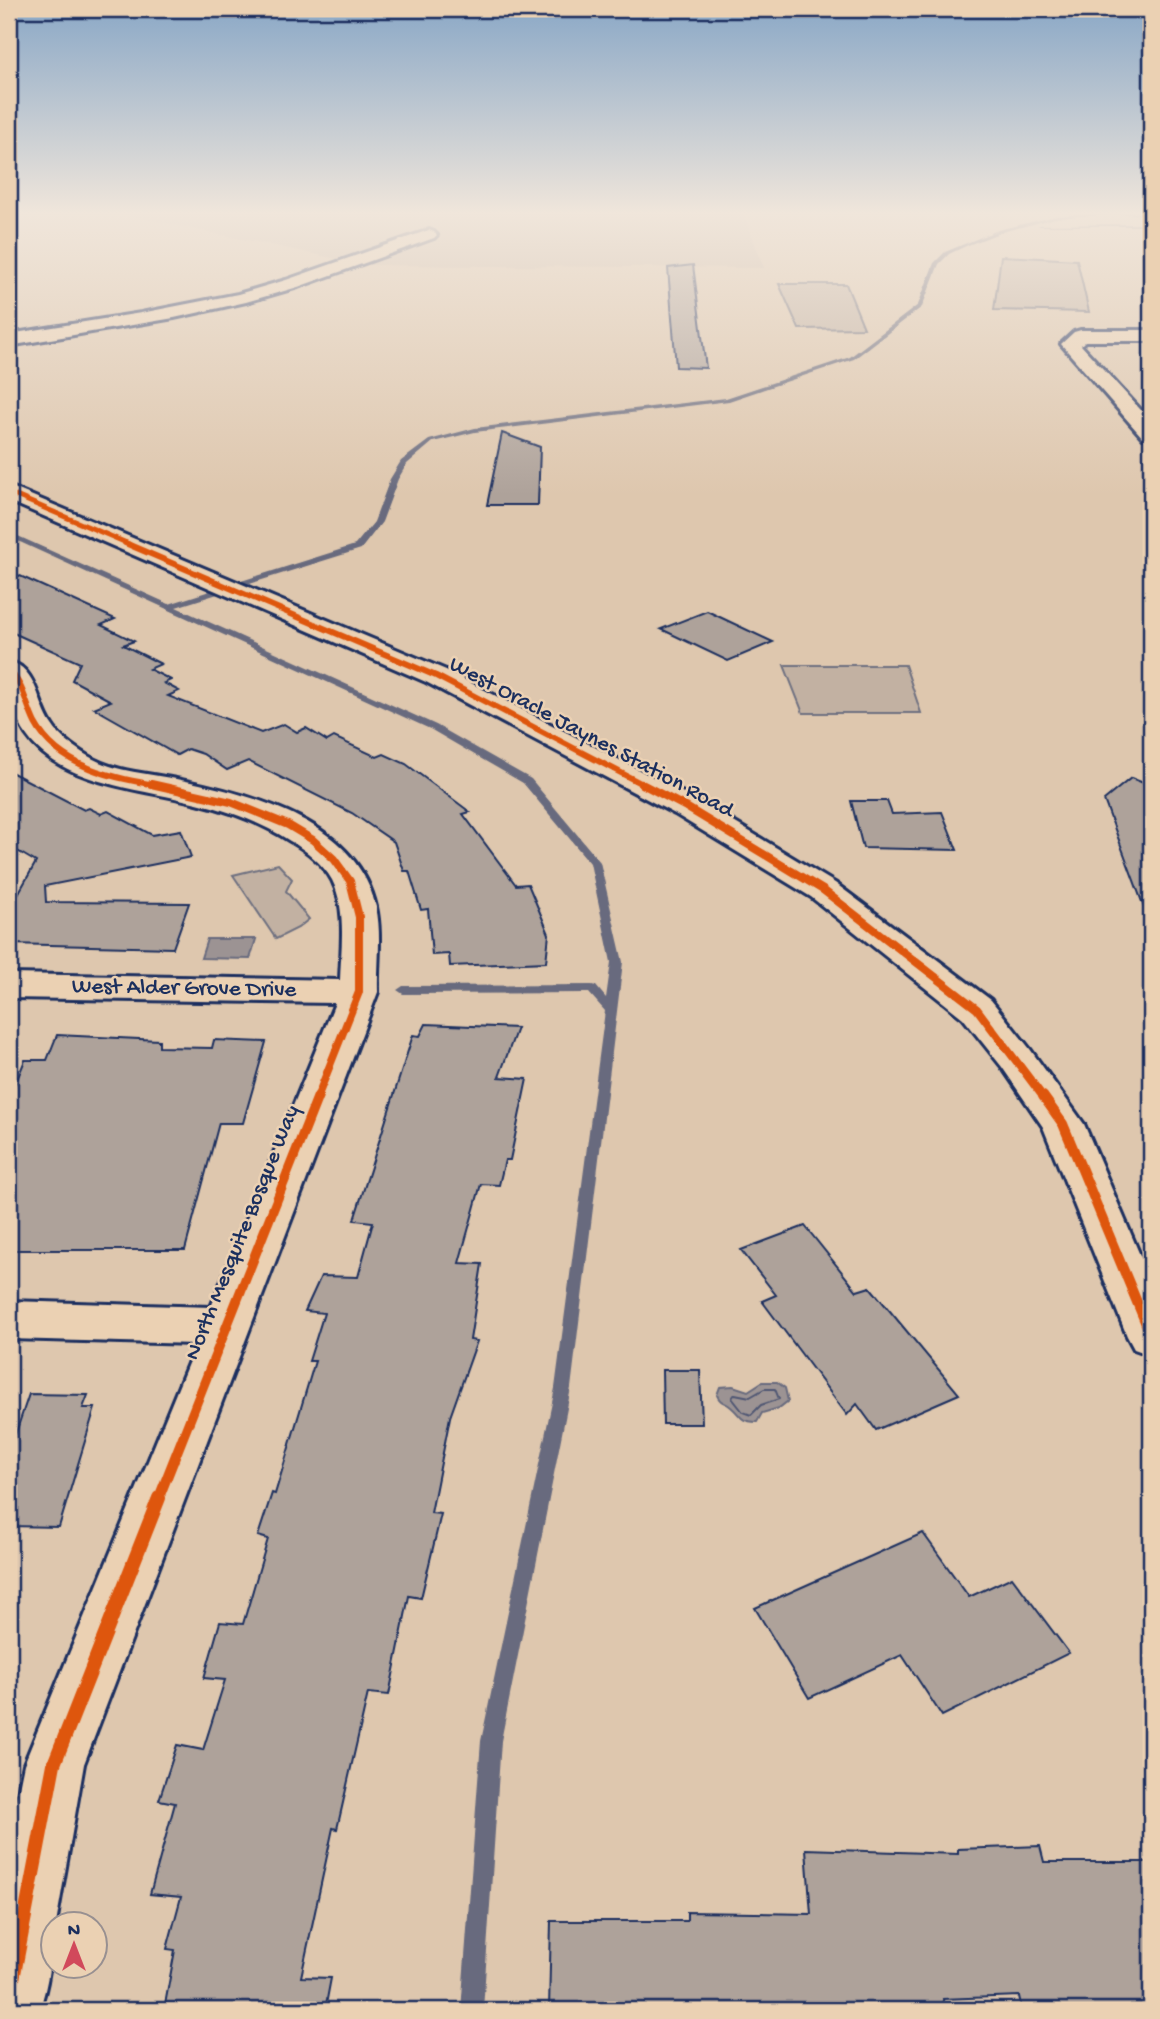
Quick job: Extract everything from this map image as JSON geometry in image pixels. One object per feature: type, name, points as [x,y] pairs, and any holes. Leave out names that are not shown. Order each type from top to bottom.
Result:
[{"type":"street","points":[[9,340],[199,306]]},
{"type":"street","points":[[1151,335],[1081,336],[1070,344],[1151,433]]},
{"type":"street","name":"West Oracle Jaynes Station Road","points":[[9,493],[436,676],[686,807],[822,890],[976,1009],[1016,1058],[1063,1124],[1151,1333]]},
{"type":"street","name":"North Mesquite Bosque Way","points":[[9,670],[24,689],[37,725],[54,746],[87,768],[244,804],[280,819],[320,847],[347,874],[358,906],[359,992],[54,1764],[9,2000]]},
{"type":"street","name":"West Alder Grove Drive","points":[[9,986],[359,992]]},
{"type":"street","points":[[9,1321],[227,1326]]},
{"type":"shaded area","points":[[789,306],[855,306],[864,328],[799,329]]},
{"type":"shaded area","points":[[994,306],[1088,306],[1089,312],[994,310]]},
{"type":"shaded area","points":[[784,665],[905,665],[921,713],[803,713]]},
{"type":"shaded area","points":[[278,864],[292,879],[286,891],[309,919],[276,939],[233,875]]},
{"type":"water","points":[[207,939],[256,939],[250,959],[201,958]]},
{"type":"water","points":[[762,1382],[777,1382],[785,1388],[788,1401],[779,1408],[762,1413],[757,1422],[744,1419],[717,1395],[720,1387],[733,1386],[748,1391]]},
{"type":"building","points":[[671,306],[698,306],[706,368],[676,367]]},
{"type":"building","points":[[502,433],[540,447],[538,505],[487,505]]},
{"type":"building","points":[[9,571],[115,619],[101,625],[134,641],[123,645],[161,664],[149,669],[171,680],[164,683],[179,691],[168,696],[261,733],[284,724],[297,732],[306,728],[327,741],[334,737],[377,757],[384,754],[406,764],[470,812],[463,814],[516,885],[528,884],[549,934],[546,962],[450,966],[449,954],[432,955],[428,909],[421,910],[409,871],[404,871],[394,842],[352,813],[248,761],[227,770],[203,754],[188,749],[177,755],[94,708],[111,701],[72,680],[80,663],[9,631]]},
{"type":"building","points":[[707,611],[773,642],[728,661],[661,629]]},
{"type":"building","points":[[9,771],[84,810],[89,808],[101,814],[108,811],[152,835],[181,830],[191,857],[45,886],[46,902],[189,903],[173,948],[9,944],[9,910],[36,862],[9,846]]},
{"type":"building","points":[[1131,778],[1151,786],[1151,917],[1148,918],[1104,800]]},
{"type":"building","points":[[851,801],[887,801],[892,814],[942,812],[957,850],[863,848]]},
{"type":"building","points":[[426,1024],[517,1028],[499,1077],[527,1079],[510,1160],[505,1160],[499,1185],[481,1184],[459,1263],[482,1264],[470,1340],[477,1341],[450,1417],[431,1513],[441,1514],[421,1598],[409,1596],[389,1695],[368,1693],[337,1829],[333,1828],[301,1977],[331,1978],[325,2010],[164,2010],[175,1950],[167,1949],[181,1897],[150,1894],[175,1803],[159,1800],[177,1745],[203,1750],[225,1680],[204,1678],[220,1622],[243,1624],[268,1539],[258,1536],[272,1493],[275,1494],[315,1361],[309,1361],[324,1313],[305,1311],[321,1276],[358,1277],[373,1222],[354,1220],[413,1035],[420,1036]]},
{"type":"building","points":[[57,1035],[159,1040],[159,1047],[212,1048],[214,1040],[266,1042],[243,1123],[219,1123],[185,1250],[9,1250],[9,1099],[25,1060],[47,1060]]},
{"type":"building","points":[[805,1226],[857,1291],[870,1287],[959,1394],[876,1430],[857,1404],[847,1415],[762,1301],[776,1295],[741,1250]]},
{"type":"building","points":[[662,1370],[700,1370],[702,1424],[663,1424]]},
{"type":"building","points":[[29,1394],[88,1395],[83,1408],[95,1408],[59,1527],[9,1526],[9,1453]]},
{"type":"building","points":[[923,1533],[969,1597],[1012,1577],[1069,1653],[942,1716],[902,1655],[809,1698],[755,1608]]},
{"type":"building","points":[[1040,1846],[1044,1862],[1151,1862],[1151,2010],[1022,2010],[1019,1996],[943,1999],[944,2007],[905,2006],[906,2010],[549,2010],[551,1921],[687,1921],[687,1912],[811,1914],[806,1849],[958,1854],[958,1849]]},
{"type":"waterway","points":[[171,606],[358,547],[378,522],[394,479],[404,463],[431,441],[475,430],[727,400],[852,358],[920,306]]},
{"type":"waterway","points":[[9,534],[433,727],[527,781],[595,862],[617,962],[563,1388],[491,1741],[472,2010]]},
{"type":"waterway","points":[[403,990],[592,989],[610,1010]]},
{"type":"cycle path","points":[[9,493],[436,676],[686,807],[823,890],[977,1009],[1016,1058],[1063,1124],[1151,1336]]},
{"type":"cycle path","points":[[9,670],[19,682],[37,726],[59,750],[85,767],[119,778],[231,802],[260,812],[313,840],[334,859],[350,881],[358,907],[359,938],[359,992],[54,1764],[9,2000]]}]
